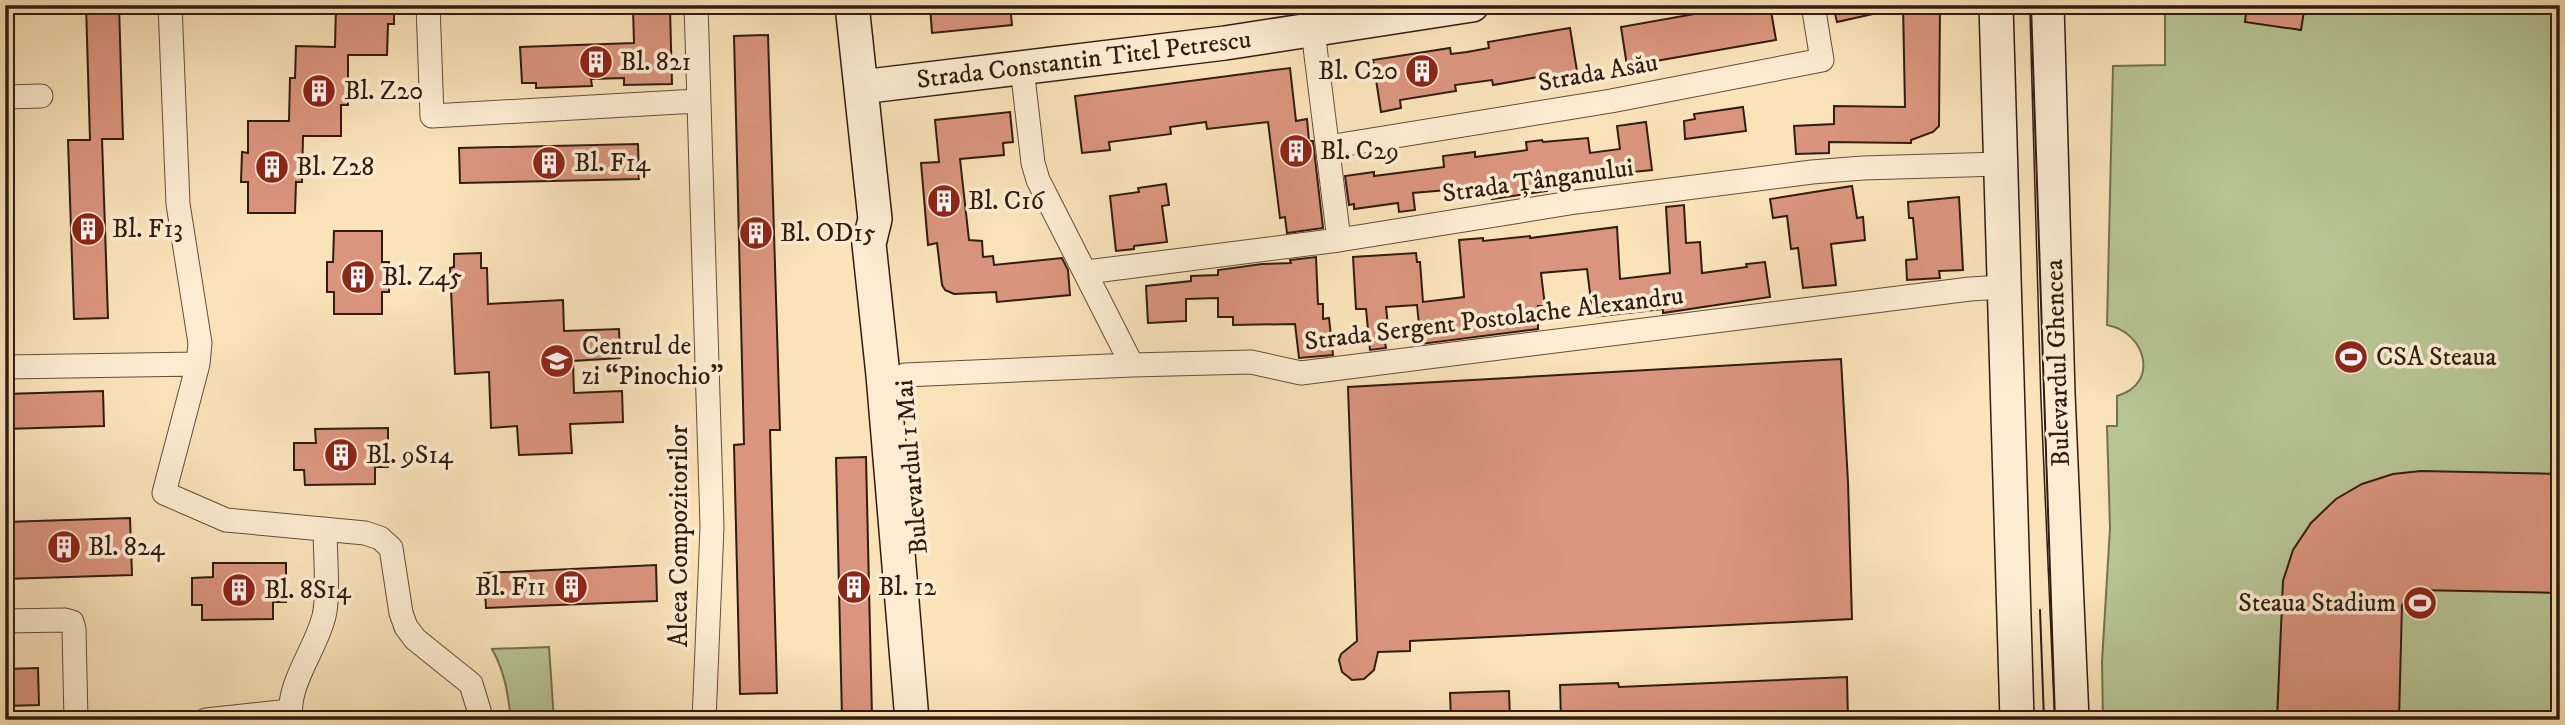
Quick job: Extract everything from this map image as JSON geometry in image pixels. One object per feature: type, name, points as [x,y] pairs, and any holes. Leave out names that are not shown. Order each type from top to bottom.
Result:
[{"type":"main road","name":"Bulevardul 1 Mai","points":[[852,5],[875,219],[869,244],[912,720]]},
{"type":"main road","name":"Strada Constantin Titel Petrescu","points":[[861,87],[1313,31],[1472,5]]},
{"type":"main road","name":"Bulevardul Ghencea","points":[[1996,5],[2017,720]]},
{"type":"main road","name":"Bulevardul Ghencea","points":[[2047,5],[2072,720]]},
{"type":"main road","name":"Bulevardul 1 Mai","points":[[875,219],[889,242],[905,375],[932,720]]},
{"type":"street","points":[[170,5],[178,204],[200,343],[198,363],[164,493],[226,520],[365,533],[380,538],[391,548],[401,613],[406,627],[415,639],[471,684],[482,720]]},
{"type":"street","points":[[428,5],[432,116],[697,101]]},
{"type":"street","name":"Aleea Compozitorilor","points":[[696,5],[712,527],[704,720]]},
{"type":"street","name":"Strada Asău","points":[[1328,147],[1611,101],[1822,60],[1812,5]]},
{"type":"street","points":[[1313,31],[1339,240]]},
{"type":"street","points":[[1022,68],[1033,163],[1038,180],[1132,365]]},
{"type":"street","points":[[5,97],[41,96]]},
{"type":"street","name":"Strada Țânganului","points":[[1087,272],[1339,240],[1576,202],[1826,171],[2000,164]]},
{"type":"street","name":"Strada Sergent Postolache Alexandru","points":[[905,375],[1251,362],[1301,373],[1969,289],[2004,287]]},
{"type":"street","points":[[5,367],[198,363]]},
{"type":"street","points":[[206,720],[291,715],[300,676],[325,615],[325,529]]},
{"type":"street","points":[[5,621],[72,622],[76,720]]},
{"type":"green space","name":"CSA Steaua","points":[[2165,5],[2560,5],[2560,720],[2103,720],[2102,662],[2110,528],[2107,426],[2117,426],[2117,396],[2131,390],[2139,381],[2143,370],[2139,347],[2131,337],[2107,325],[2113,66],[2165,65]]},
{"type":"green space","points":[[549,647],[554,720],[511,720],[503,675],[492,649]]},
{"type":"building","name":"Bl. F13","points":[[86,5],[119,5],[123,139],[102,139],[108,318],[74,319],[68,140],[90,140]]},
{"type":"building","points":[[336,5],[394,5],[394,24],[388,24],[387,55],[348,55],[348,105],[341,105],[341,136],[303,136],[302,182],[296,182],[295,213],[248,213],[248,182],[241,182],[242,152],[248,153],[248,121],[289,121],[290,78],[295,78],[296,46],[335,47]]},
{"type":"building","points":[[1010,5],[1012,25],[932,33],[930,6]]},
{"type":"building","points":[[1745,5],[1770,5],[1776,40],[1627,66],[1621,27]]},
{"type":"building","points":[[1833,5],[1881,5],[1882,12],[1837,22]]},
{"type":"building","points":[[1903,5],[1940,5],[1939,126],[1933,132],[1911,140],[1911,143],[1829,142],[1829,153],[1796,154],[1794,126],[1834,124],[1834,106],[1905,107]]},
{"type":"building","points":[[2247,5],[2305,5],[2301,30],[2245,22]]},
{"type":"building","name":"Bl. 821","points":[[633,9],[670,9],[672,84],[624,85],[624,78],[591,79],[592,86],[536,88],[536,83],[522,83],[520,47],[634,43]]},
{"type":"building","points":[[1570,28],[1578,77],[1556,81],[1555,74],[1493,85],[1492,80],[1455,85],[1456,91],[1400,100],[1401,108],[1381,112],[1373,60],[1450,48],[1451,54],[1467,52],[1489,48],[1488,42]]},
{"type":"building","name":"Bl. OD15","points":[[768,35],[780,430],[770,430],[777,693],[740,694],[734,445],[744,444],[734,36]]},
{"type":"building","name":"Bl. C29","points":[[1290,68],[1296,121],[1307,119],[1309,141],[1313,141],[1323,228],[1287,233],[1285,217],[1280,218],[1268,122],[1207,129],[1206,122],[1170,127],[1171,134],[1109,142],[1110,150],[1082,153],[1075,96]]},
{"type":"building","points":[[1743,107],[1746,131],[1685,139],[1684,121],[1695,119],[1694,114]]},
{"type":"building","points":[[1010,112],[1013,142],[1003,143],[1004,155],[960,159],[969,240],[982,241],[983,257],[993,256],[994,265],[1062,258],[1068,270],[1070,295],[997,302],[996,292],[954,294],[945,290],[942,285],[937,243],[928,245],[921,163],[939,162],[935,120]]},
{"type":"building","points":[[1646,122],[1652,170],[1623,173],[1622,166],[1591,170],[1592,178],[1576,179],[1575,174],[1545,178],[1547,191],[1492,199],[1490,187],[1447,193],[1447,190],[1413,193],[1415,210],[1399,212],[1398,203],[1354,209],[1354,204],[1349,205],[1345,176],[1374,172],[1374,176],[1444,167],[1443,156],[1475,152],[1475,157],[1527,150],[1526,142],[1542,140],[1588,138],[1590,153],[1620,149],[1617,126]]},
{"type":"building","name":"Bl. F14","points":[[638,144],[639,179],[460,183],[459,148]]},
{"type":"building","points":[[1166,184],[1169,205],[1162,206],[1167,242],[1116,251],[1110,196],[1139,192],[1138,188]]},
{"type":"building","points":[[1852,186],[1857,218],[1863,217],[1865,240],[1831,244],[1836,285],[1803,288],[1798,248],[1791,249],[1787,216],[1773,218],[1770,199]]},
{"type":"building","points":[[1959,197],[1963,270],[1939,271],[1940,278],[1907,280],[1906,260],[1917,259],[1913,218],[1909,218],[1908,202]]},
{"type":"building","points":[[1684,205],[1686,243],[1700,242],[1702,273],[1765,262],[1770,297],[1663,313],[1663,309],[1593,317],[1587,269],[1541,273],[1545,306],[1538,306],[1538,329],[1421,344],[1417,305],[1386,307],[1389,336],[1384,337],[1386,348],[1370,350],[1366,309],[1356,309],[1353,257],[1416,253],[1417,262],[1420,262],[1423,302],[1464,297],[1459,240],[1530,238],[1617,227],[1620,279],[1670,273],[1666,207]]},
{"type":"building","name":"Bl. Z45","points":[[334,231],[382,231],[382,262],[389,262],[389,292],[382,292],[382,314],[334,314],[334,292],[327,292],[327,262],[333,262]]},
{"type":"building","points":[[481,253],[481,268],[487,268],[488,304],[563,300],[564,331],[619,329],[620,358],[573,361],[574,393],[622,391],[623,422],[570,424],[572,453],[519,455],[517,426],[491,428],[489,372],[455,374],[450,268],[454,267],[454,254]]},
{"type":"building","points":[[1316,257],[1318,304],[1323,304],[1323,319],[1329,318],[1333,355],[1299,358],[1295,324],[1233,325],[1233,317],[1218,317],[1218,298],[1186,299],[1186,321],[1148,323],[1146,286],[1191,281],[1191,276],[1218,275],[1218,270],[1291,263],[1290,260]]},
{"type":"building","points":[[1841,359],[1852,619],[1410,641],[1410,651],[1378,652],[1374,670],[1364,679],[1352,680],[1342,672],[1339,660],[1341,654],[1357,641],[1348,387]]},
{"type":"building","points":[[103,391],[104,426],[5,429],[5,394]]},
{"type":"building","name":"Bl. 9S14","points":[[388,428],[388,467],[375,467],[375,484],[305,485],[304,470],[294,470],[294,443],[316,443],[315,429]]},
{"type":"building","name":"Bl. 12","points":[[866,457],[872,717],[842,718],[836,458]]},
{"type":"building","name":"Steaua Stadium","points":[[2421,471],[2560,474],[2560,593],[2417,590],[2409,594],[2402,605],[2399,720],[2277,720],[2283,581],[2293,550],[2311,523],[2336,499],[2362,484],[2393,474]]},
{"type":"building","name":"Bl. 824","points":[[130,518],[132,575],[5,579],[5,522]]},
{"type":"building","name":"Bl. 8S14","points":[[213,563],[286,563],[286,602],[273,602],[273,619],[202,620],[202,605],[192,605],[192,578],[213,577]]},
{"type":"building","name":"Bl. F11","points":[[656,565],[657,601],[486,608],[484,573]]},
{"type":"building","points":[[38,668],[39,705],[5,706],[5,669]]},
{"type":"building","points":[[1847,677],[1848,720],[1561,720],[1560,685],[1618,683],[1619,687]]},
{"type":"building","points":[[1509,691],[1510,720],[1451,720],[1450,693]]},
{"type":"tram line","points":[[2031,5],[2055,720]]},
{"type":"tram line","points":[[2040,610],[2044,720]]},
{"type":"place","name":"Bl. 821","points":[[596,62]]},
{"type":"place","name":"Bl. C20","points":[[1422,71]]},
{"type":"place","name":"Bl. Z20","points":[[319,91]]},
{"type":"place","name":"Bl. C29","points":[[1296,151]]},
{"type":"place","name":"Bl. F14","points":[[549,163]]},
{"type":"place","name":"Bl. Z28","points":[[272,167]]},
{"type":"place","name":"Bl. C16","points":[[944,201]]},
{"type":"place","name":"Bl. F13","points":[[88,229]]},
{"type":"place","name":"Bl. OD15","points":[[756,233]]},
{"type":"place","name":"Bl. Z45","points":[[358,277]]},
{"type":"place","name":"CSA Steaua","points":[[2351,357]]},
{"type":"place","name":"Centrul de zi “Pinochio”","points":[[557,361]]},
{"type":"place","name":"Bl. 9S14","points":[[341,455]]},
{"type":"place","name":"Bl. 824","points":[[64,547]]},
{"type":"place","name":"Bl. F11","points":[[571,587]]},
{"type":"place","name":"Bl. 12","points":[[854,587]]},
{"type":"place","name":"Bl. 8S14","points":[[239,590]]},
{"type":"place","name":"Steaua Stadium","points":[[2420,603]]}]
